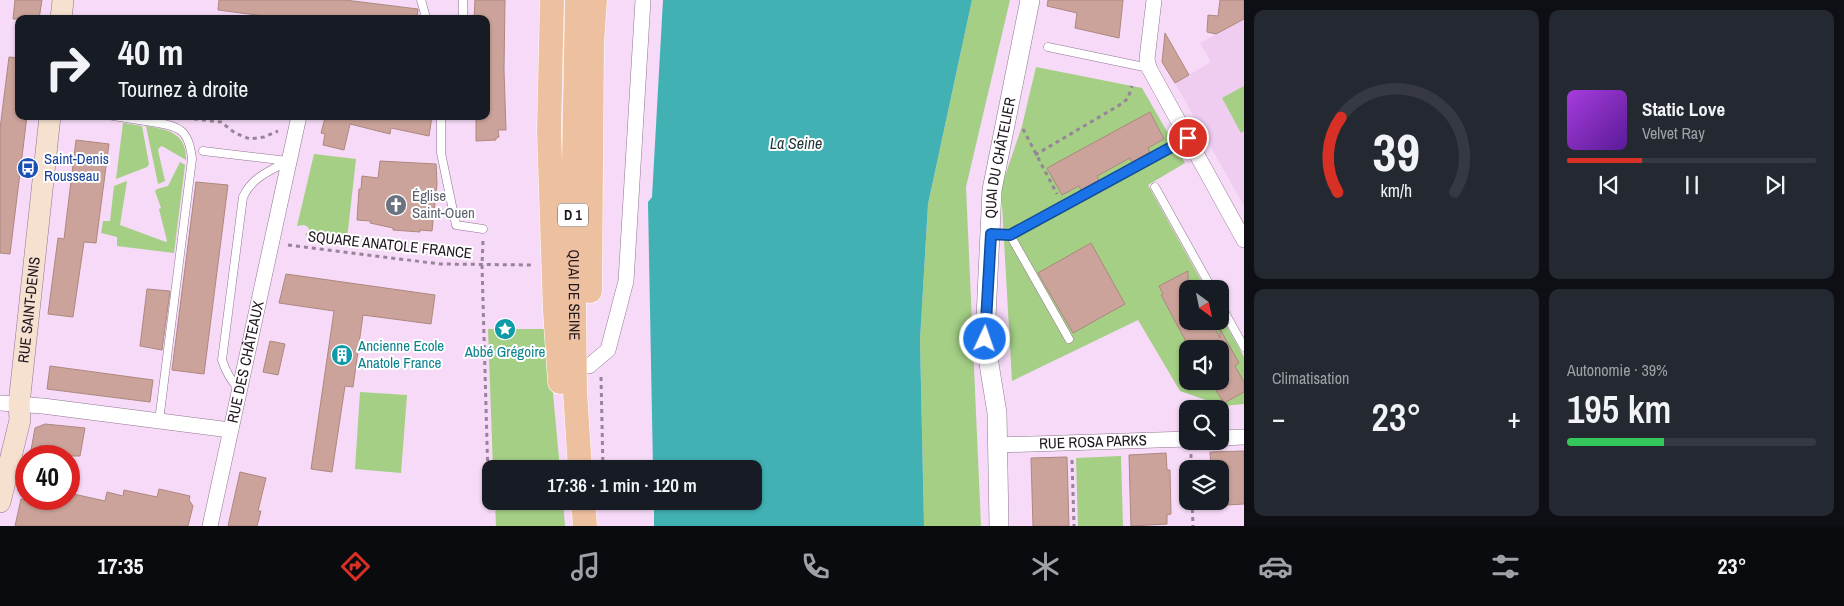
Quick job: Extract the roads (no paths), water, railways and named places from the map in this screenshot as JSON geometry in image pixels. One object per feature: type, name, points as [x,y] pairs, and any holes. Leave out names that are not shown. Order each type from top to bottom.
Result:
[{"type":"main road","points":[[61,15],[63,0]]},
{"type":"main road","points":[[552,0],[549,131],[555,311],[561,395],[576,431]]},
{"type":"main road","name":"QUAI DE SEINE","points":[[577,0],[573,217],[576,431],[579,460]]},
{"type":"main road","points":[[576,431],[589,391],[592,43],[595,0]]},
{"type":"main road","name":"RUE SAINT-DENIS","points":[[0,502],[20,420],[10,403],[49,120]]},
{"type":"main road","points":[[584,510],[585,526]]},
{"type":"street","points":[[589,366],[608,350],[626,281],[644,0]]},
{"type":"street","name":"QUAI DU CHÂTELIER","points":[[1000,526],[997,413],[985,339],[992,190],[1030,0]]},
{"type":"street","points":[[1154,0],[1147,59],[1149,68],[1244,240]]},
{"type":"street","name":"RUE DES CHÂTEAUX","points":[[10,403],[230,430],[298,120]]},
{"type":"street","points":[[210,526],[230,430]]},
{"type":"street","points":[[1229,438],[1244,437]]},
{"type":"street","name":"RUE ROSA PARKS","points":[[998,445],[1179,439]]},
{"type":"lane","points":[[421,0],[425,15]]},
{"type":"lane","points":[[463,0],[463,15]]},
{"type":"lane","points":[[1048,47],[1149,68]]},
{"type":"lane","points":[[139,120],[172,125],[183,133],[190,145],[192,159],[159,421]]},
{"type":"lane","points":[[441,120],[441,153],[456,225],[483,229]]},
{"type":"lane","points":[[991,234],[1010,235],[1188,138]]},
{"type":"lane","points":[[203,151],[288,161]]},
{"type":"lane","points":[[239,389],[231,382],[222,360],[243,197],[247,188],[254,180],[288,161]]},
{"type":"lane","points":[[1155,187],[1207,280]]},
{"type":"lane","points":[[1010,235],[1069,339]]},
{"type":"lane","points":[[1229,320],[1244,347]]},
{"type":"water","name":"La Seine","points":[[663,0],[972,0],[928,204],[920,340],[924,526],[654,526],[654,510],[762,510],[762,460],[653,460],[648,202],[652,197]]},
{"type":"place","name":"Saint-Denis Rousseau","points":[[28,168]]},
{"type":"place","name":"Église Saint-Ouen","points":[[396,205]]},
{"type":"place","name":"Abbé Grégoire","points":[[505,329]]},
{"type":"place","name":"Ancienne Ecole Anatole France","points":[[342,355]]}]
